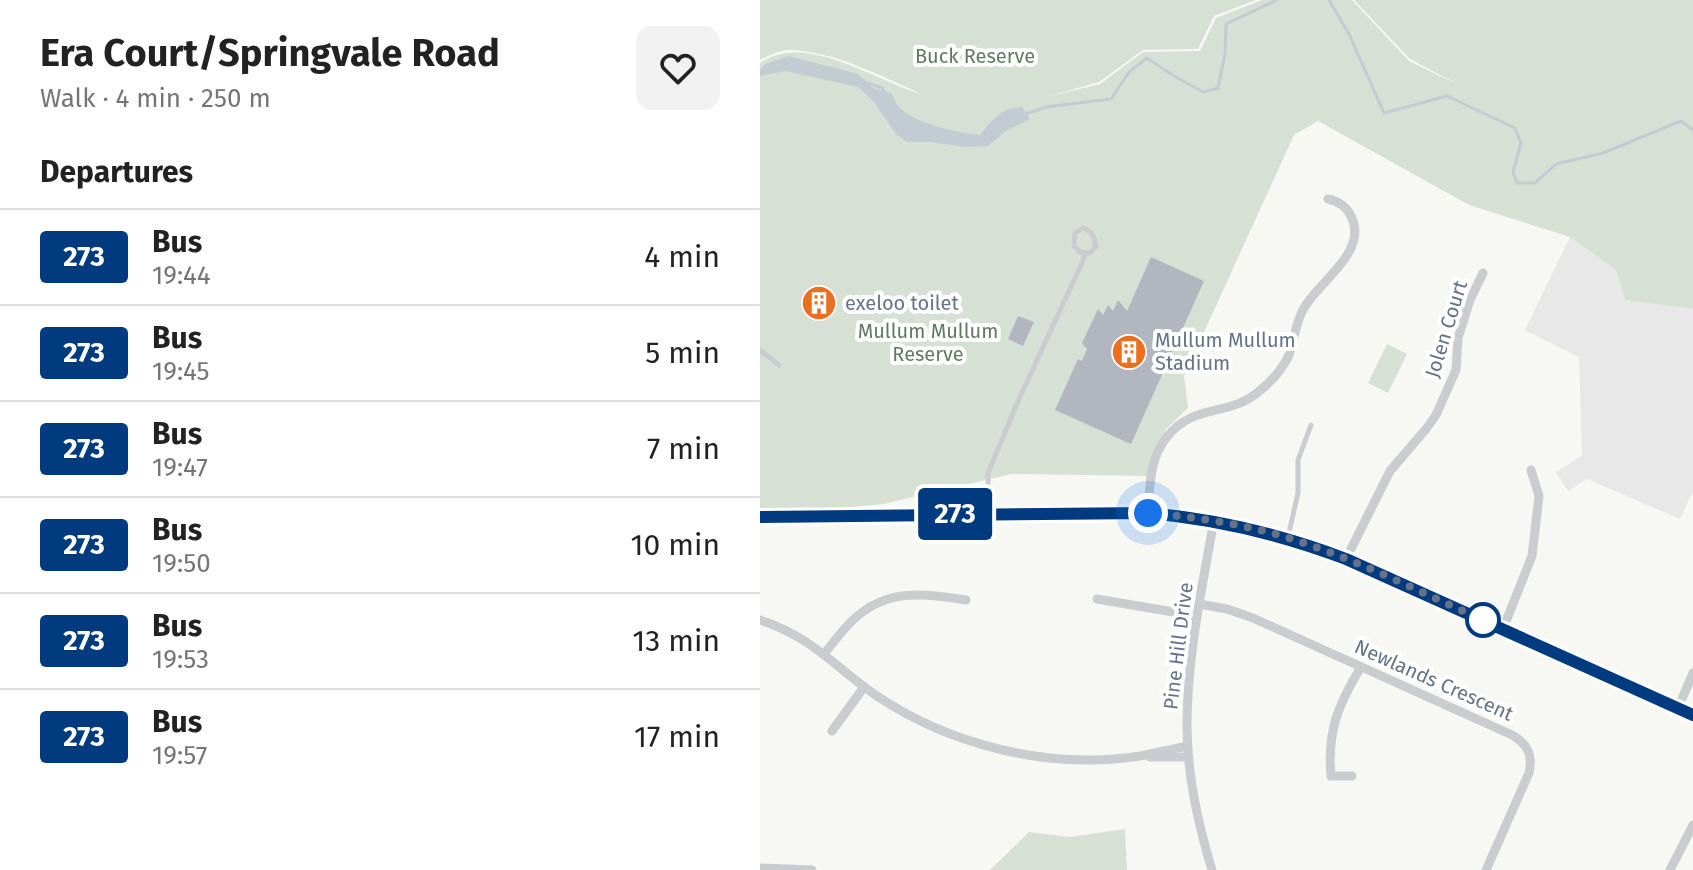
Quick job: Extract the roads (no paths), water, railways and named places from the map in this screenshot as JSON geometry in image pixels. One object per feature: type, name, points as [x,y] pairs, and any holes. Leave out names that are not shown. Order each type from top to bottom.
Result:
[{"type":"main road","points":[[760,516],[1148,513],[1214,520],[1287,538],[1346,559],[1693,715]]},
{"type":"street","points":[[1148,513],[1154,462],[1166,438],[1190,418],[1236,405],[1254,396],[1270,382],[1288,355],[1296,325],[1308,301],[1344,261],[1354,238],[1354,223],[1343,205],[1328,199]]},
{"type":"street","name":"Jolen Court","points":[[1346,559],[1390,471],[1436,415],[1456,370],[1458,338],[1470,300],[1483,273]]},
{"type":"street","points":[[1503,629],[1532,556],[1539,496],[1531,470]]},
{"type":"street","name":"Pine Hill Drive","points":[[1212,870],[1197,814],[1187,729],[1190,661],[1214,520]]},
{"type":"street","points":[[824,654],[855,617],[883,600],[900,594],[918,594],[966,600]]},
{"type":"street","points":[[1097,599],[1197,616]]},
{"type":"street","name":"Newlands Crescent","points":[[1199,604],[1253,618],[1520,740],[1531,757],[1529,773],[1486,870]]},
{"type":"street","points":[[760,620],[788,630],[893,706],[959,737],[1003,750],[1068,758],[1188,752]]},
{"type":"street","points":[[1352,776],[1331,776],[1329,751],[1339,705],[1361,667]]},
{"type":"street","points":[[1678,708],[1693,673]]},
{"type":"street","points":[[832,731],[864,687]]},
{"type":"street","points":[[1670,870],[1693,825]]},
{"type":"street","points":[[760,868],[812,870]]},
{"type":"lane","points":[[1083,228],[1091,232],[1096,246],[1085,254],[1074,246],[1073,241],[1075,233],[1083,228]]},
{"type":"lane","points":[[988,513],[988,473],[1085,254]]},
{"type":"lane","points":[[760,350],[779,365]]},
{"type":"lane","points":[[1287,538],[1298,493],[1298,460],[1311,425]]},
{"type":"waterway","points":[[1026,114],[1046,107],[1111,99],[1129,72],[1147,58],[1203,92],[1218,88],[1225,54],[1226,24],[1277,0]]},
{"type":"waterway","points":[[1329,0],[1349,34],[1384,113],[1447,96],[1515,128],[1521,143],[1513,172],[1517,183],[1535,183],[1556,164],[1603,153],[1681,121],[1693,130]]},
{"type":"waterway","points":[[865,82],[882,88],[885,93]]},
{"type":"place","name":"exeloo toilet","points":[[819,303]]},
{"type":"place","name":"Mullum Mullum Stadium","points":[[1129,352]]},
{"type":"park label","name":"Buck Reserve","points":[[975,56]]},
{"type":"park label","name":"Mullum Mullum Reserve","points":[[928,342]]}]
